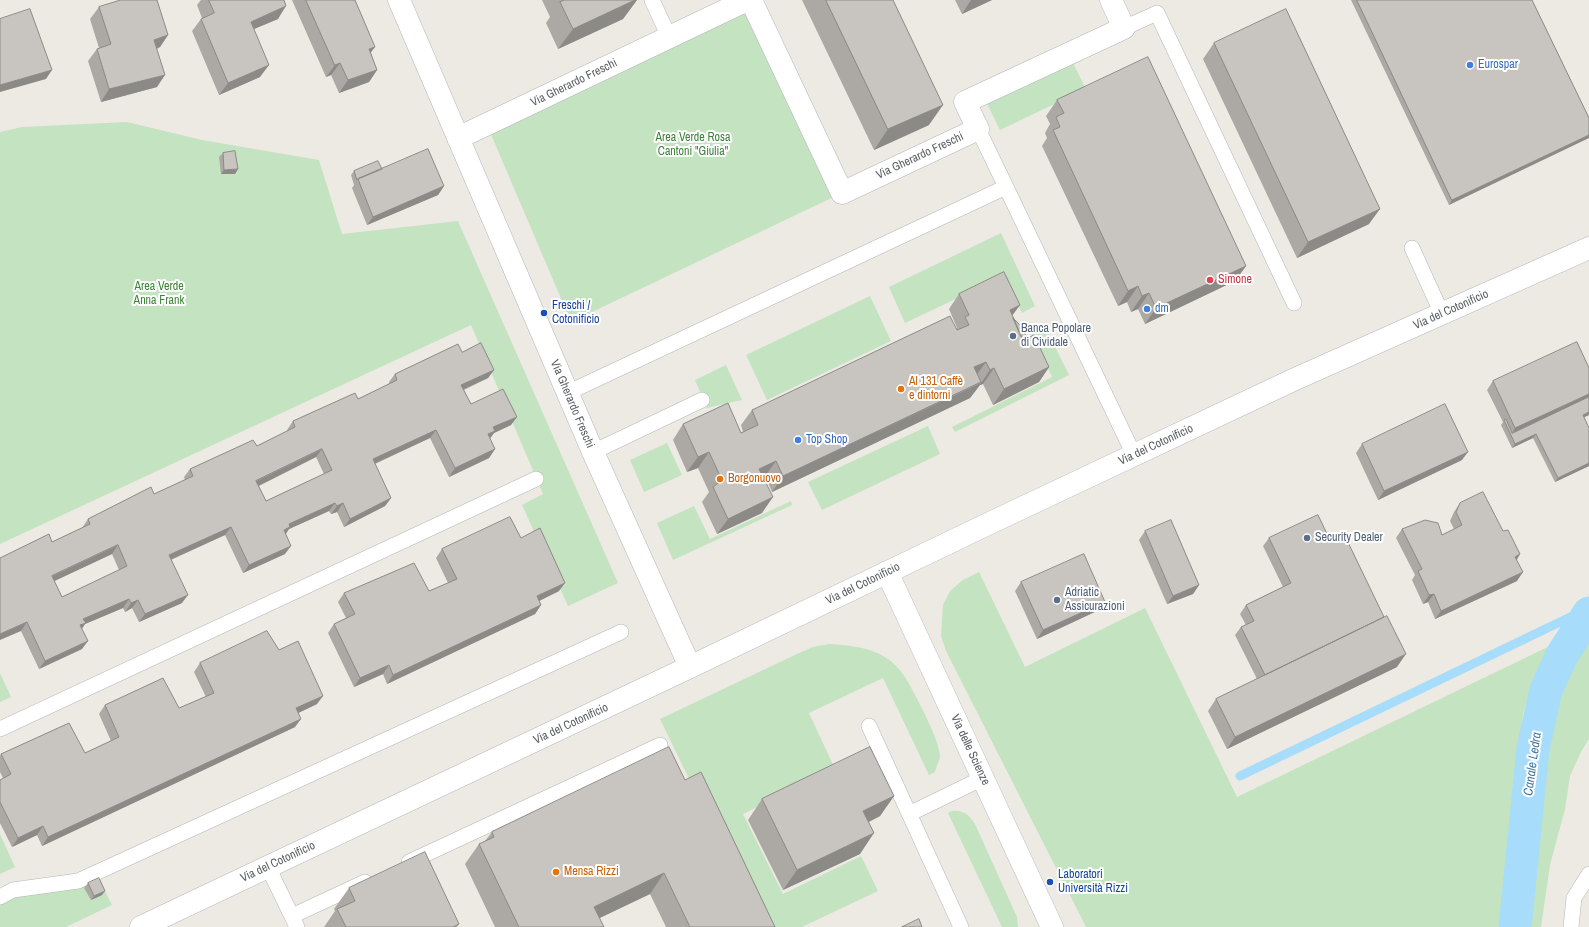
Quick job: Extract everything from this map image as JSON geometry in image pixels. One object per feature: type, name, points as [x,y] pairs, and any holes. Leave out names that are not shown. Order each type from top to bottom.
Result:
[{"type":"street","name":"Via Gherardo Freschi","points":[[399,0],[567,393],[690,667]]},
{"type":"street","name":"Via Gherardo Freschi","points":[[458,138],[747,0]]},
{"type":"street","name":"Via Gherardo Freschi","points":[[751,0],[842,193],[978,129],[965,102],[1124,28]]},
{"type":"street","points":[[1111,0],[1124,28]]},
{"type":"street","name":"Via del Cotonificio","points":[[141,927],[1293,380],[1589,248]]},
{"type":"street","name":"Via delle Scienze","points":[[887,572],[1052,927]]},
{"type":"lane","points":[[652,0],[669,37]]},
{"type":"lane","points":[[1124,28],[1157,13],[1294,303]]},
{"type":"lane","points":[[978,129],[1134,455]]},
{"type":"lane","points":[[567,393],[1006,187]]},
{"type":"lane","points":[[1412,248],[1442,314]]},
{"type":"lane","points":[[593,452],[702,400]]},
{"type":"lane","points":[[0,729],[536,479]]},
{"type":"lane","points":[[0,897],[13,890],[78,881],[621,632]]},
{"type":"lane","points":[[869,726],[961,927]]},
{"type":"lane","points":[[393,869],[660,745]]},
{"type":"lane","points":[[909,814],[983,778]]},
{"type":"lane","points":[[268,867],[294,922],[379,876]]},
{"type":"lane","points":[[1571,927],[1574,898],[1589,874]]},
{"type":"green space","name":"Area Verde Rosa Cantoni \"Giulia\"","points":[[747,0],[842,193],[571,322],[487,125]]},
{"type":"green space","points":[[1071,59],[1086,89],[1000,130],[985,100]]},
{"type":"green space","name":"Area Verde Anna Frank","points":[[127,122],[202,140],[319,160],[342,234],[458,221],[618,583],[568,606],[522,505],[543,494],[471,325],[0,544],[0,132],[22,127]]},
{"type":"green space","points":[[1001,233],[1035,306],[1022,313],[1004,276],[905,323],[889,287]]},
{"type":"green space","points":[[870,296],[891,341],[767,400],[746,355]]},
{"type":"green space","points":[[1046,328],[1069,375],[955,432],[952,427],[1052,377],[1032,334]]},
{"type":"green space","points":[[726,365],[742,400],[707,408],[695,380]]},
{"type":"green space","points":[[928,426],[940,454],[822,510],[808,482]]},
{"type":"green space","points":[[667,443],[682,475],[644,492],[630,460]]},
{"type":"green space","points":[[791,501],[792,505],[673,560],[657,523],[694,506],[710,539]]},
{"type":"green space","points":[[979,572],[1025,667],[1145,608],[1237,797],[1556,643],[1542,662],[1532,684],[1523,715],[1503,927],[1086,927],[946,651],[941,636],[943,605],[950,591],[963,580]]},
{"type":"green space","points":[[1589,629],[1589,739],[1570,776],[1565,809],[1550,865],[1541,927],[1523,927],[1538,772],[1547,723],[1556,688],[1572,655]]},
{"type":"green space","points":[[829,644],[851,646],[872,651],[888,659],[901,671],[922,708],[937,741],[940,757],[935,772],[929,775],[883,678],[809,713],[835,769],[743,814],[783,894],[861,856],[878,891],[802,927],[761,927],[660,719],[799,653],[813,647]]},
{"type":"green space","points":[[0,673],[11,697],[0,702]]},
{"type":"green space","points":[[952,811],[960,811],[966,814],[975,824],[1017,917],[1018,927],[1002,927],[948,813]]},
{"type":"green space","points":[[0,834],[15,867],[0,874]]},
{"type":"green space","points":[[97,875],[112,905],[66,927],[0,927],[0,904],[16,896]]},
{"type":"building","points":[[121,0],[157,0],[168,35],[154,40],[165,75],[109,89],[97,49],[111,44],[99,7]]},
{"type":"building","points":[[209,0],[284,0],[286,6],[251,22],[269,65],[228,83],[201,19],[214,13]]},
{"type":"building","points":[[306,0],[355,0],[375,47],[369,49],[377,70],[348,80],[340,63],[335,65]]},
{"type":"building","points":[[565,0],[635,0],[573,29],[560,2]]},
{"type":"building","points":[[826,0],[893,0],[943,105],[888,129]]},
{"type":"building","name":"Eurospar","points":[[1357,0],[1532,0],[1589,118],[1589,135],[1452,200]]},
{"type":"building","points":[[30,9],[52,70],[0,85],[0,19]]},
{"type":"building","points":[[1286,9],[1380,209],[1308,242],[1214,43]]},
{"type":"building","points":[[1148,57],[1246,266],[1156,308],[1149,293],[1142,296],[1138,286],[1128,291],[1053,130],[1060,127],[1056,117],[1064,113],[1057,100]]},
{"type":"building","points":[[428,149],[444,186],[373,217],[358,179]]},
{"type":"building","points":[[235,151],[238,169],[224,170],[223,153]]},
{"type":"building","points":[[378,161],[382,169],[357,180],[354,171]]},
{"type":"building","points":[[1004,272],[1020,305],[1010,310],[1023,340],[1034,335],[1049,367],[1004,389],[994,368],[990,370],[986,362],[974,367],[981,382],[783,476],[776,461],[759,469],[773,497],[728,519],[713,487],[722,480],[709,452],[698,457],[683,424],[728,403],[741,433],[758,425],[752,410],[950,316],[957,330],[969,325],[965,317],[969,315],[959,294]]},
{"type":"building","points":[[1013,318],[1024,329],[1026,338],[1023,340]]},
{"type":"building","points":[[1577,342],[1589,368],[1589,394],[1515,428],[1493,381]]},
{"type":"building","points":[[481,343],[494,370],[461,385],[471,404],[503,389],[517,417],[493,427],[495,431],[488,434],[495,449],[455,468],[436,430],[373,459],[391,498],[350,519],[343,503],[337,506],[335,503],[289,524],[290,527],[284,530],[291,546],[249,565],[231,527],[169,555],[188,595],[145,614],[138,600],[131,603],[129,599],[83,619],[86,623],[80,625],[88,641],[45,661],[27,622],[0,634],[0,558],[49,534],[52,542],[90,524],[88,519],[151,487],[154,494],[193,476],[190,469],[253,440],[257,446],[295,427],[293,421],[355,393],[358,399],[397,380],[395,374],[458,344],[462,352]],"holes":[[[322,449],[332,470],[266,501],[256,481]],[[118,545],[127,566],[62,597],[52,576]]]},
{"type":"building","points":[[1589,397],[1589,412],[1583,415],[1589,428],[1589,463],[1558,478],[1536,434],[1515,444],[1504,420],[1506,419],[1512,433]]},
{"type":"building","points":[[1445,404],[1468,452],[1384,491],[1362,444]]},
{"type":"building","points":[[1483,492],[1503,531],[1508,530],[1520,554],[1515,557],[1523,572],[1441,611],[1434,594],[1429,595],[1418,571],[1422,569],[1402,529],[1425,520],[1438,523],[1442,535],[1462,525],[1456,512],[1460,503]]},
{"type":"building","points":[[1318,515],[1330,540],[1344,534],[1384,617],[1265,675],[1241,627],[1254,621],[1246,605],[1291,583],[1269,538]]},
{"type":"building","points":[[510,517],[521,538],[540,528],[565,583],[537,596],[541,605],[393,675],[389,665],[360,678],[334,624],[355,614],[344,593],[414,563],[429,591],[457,579],[442,549]]},
{"type":"building","points":[[1171,520],[1199,585],[1173,596],[1145,531]]},
{"type":"building","name":"Adriatic Assicurazioni","points":[[1084,554],[1105,602],[1043,630],[1021,582]]},
{"type":"building","points":[[1387,616],[1406,654],[1235,737],[1216,699]]},
{"type":"building","points":[[267,631],[279,650],[298,641],[323,696],[296,708],[301,719],[48,837],[43,826],[18,838],[0,802],[0,780],[11,774],[1,754],[69,723],[85,753],[119,737],[105,705],[163,678],[179,708],[214,693],[200,663]]},
{"type":"building","points":[[669,747],[685,780],[701,772],[775,927],[690,927],[664,873],[594,907],[604,927],[519,927],[479,844],[494,837],[492,832]]},
{"type":"building","points":[[870,747],[894,796],[863,811],[874,833],[797,870],[762,799]]},
{"type":"building","points":[[425,852],[459,924],[453,927],[346,927],[337,909],[355,901],[349,888]]},
{"type":"building","points":[[99,878],[105,891],[94,896],[88,883]]},
{"type":"building","points":[[919,919],[922,927],[902,927]]},
{"type":"waterway","points":[[1240,776],[1589,608]]},
{"type":"waterway","name":"Canale Ledra","points":[[1515,927],[1533,749],[1546,690],[1562,655],[1589,613]]},
{"type":"place","name":"Eurospar","points":[[1470,65]]},
{"type":"place","name":"Simone","points":[[1210,280]]},
{"type":"place","name":"dm","points":[[1147,309]]},
{"type":"place","name":"Freschi / Cotonificio","points":[[544,313]]},
{"type":"place","name":"Banca Popolare di Cividale","points":[[1013,336]]},
{"type":"place","name":"Al 131 Caffè e dintorni","points":[[901,389]]},
{"type":"place","name":"Top Shop","points":[[798,440]]},
{"type":"place","name":"Borgonuovo","points":[[720,479]]},
{"type":"place","name":"Security Dealer","points":[[1307,538]]},
{"type":"place","name":"Adriatic Assicurazioni","points":[[1057,600]]},
{"type":"place","name":"Mensa Rizzi","points":[[556,872]]},
{"type":"place","name":"Laboratori Università Rizzi","points":[[1050,882]]}]
